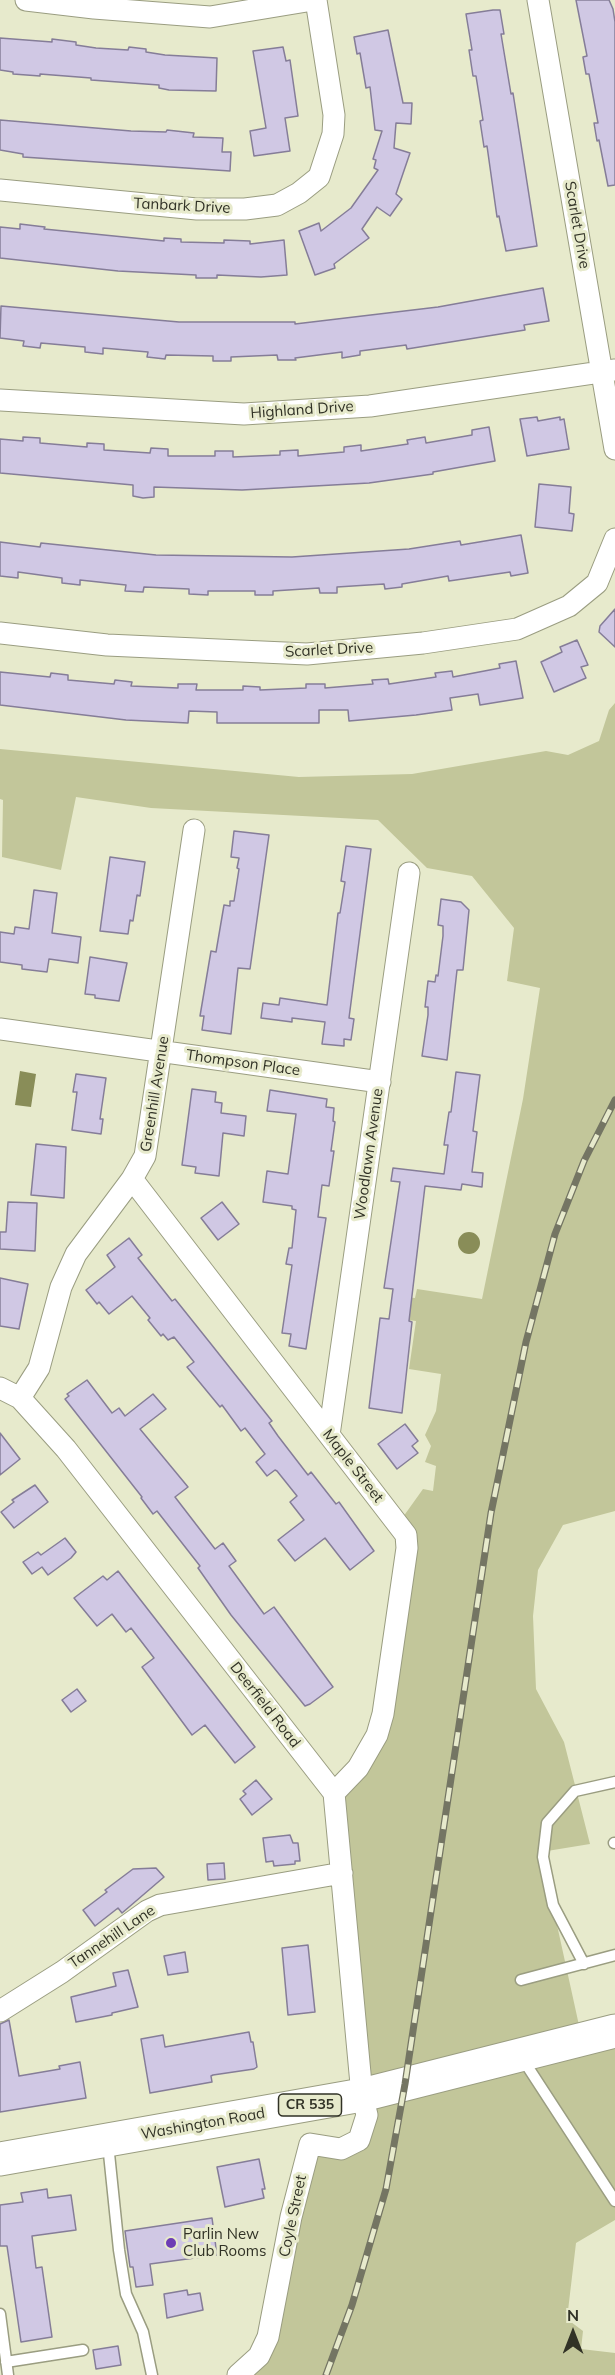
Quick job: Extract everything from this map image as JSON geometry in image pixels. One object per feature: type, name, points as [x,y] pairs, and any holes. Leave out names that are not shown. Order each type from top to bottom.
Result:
[{"type":"main road","name":"Washington Road","points":[[0,2159],[362,2095],[615,2031]]},
{"type":"street","points":[[26,0],[210,17],[315,0]]},
{"type":"street","name":"Tanbark Drive","points":[[0,190],[197,209],[245,209],[277,205],[299,193],[319,177],[333,135],[334,115],[315,0]]},
{"type":"street","name":"Scarlet Drive","points":[[538,0],[609,371],[615,449]]},
{"type":"street","name":"Highland Drive","points":[[0,400],[244,414],[370,406],[609,371]]},
{"type":"street","name":"Scarlet Drive","points":[[0,633],[107,645],[306,654],[423,643],[506,631],[517,629],[569,606],[597,584],[615,539]]},
{"type":"street","name":"Greenhill Avenue","points":[[20,1398],[39,1368],[61,1287],[76,1254],[132,1179],[146,1156],[194,830]]},
{"type":"street","name":"Woodlawn Avenue","points":[[329,1435],[409,873]]},
{"type":"street","name":"Thompson Place","points":[[0,1029],[380,1082]]},
{"type":"street","name":"Maple Street","points":[[132,1179],[406,1535],[407,1548],[383,1714],[370,1750],[358,1768],[334,1793]]},
{"type":"street","name":"Deerfield Road","points":[[0,1388],[20,1398],[66,1449],[334,1793]]},
{"type":"street","points":[[303,2106],[310,2144],[341,2149],[359,2140],[368,2115],[362,2095],[334,1793]]},
{"type":"street","name":"Tannehill Lane","points":[[0,2011],[62,1972],[147,1911],[160,1905],[342,1873]]},
{"type":"street","name":"Coyle Street","points":[[238,2375],[259,2356],[268,2337],[291,2217],[310,2144]]},
{"type":"lane","points":[[584,1964],[553,1905],[543,1857],[547,1823],[575,1791],[615,1782]]},
{"type":"lane","points":[[520,1980],[615,1955]]},
{"type":"lane","points":[[519,2055],[588,2157],[615,2202]]},
{"type":"lane","points":[[108,2141],[118,2250],[126,2294],[143,2332],[152,2375]]},
{"type":"lane","points":[[0,2314],[8,2375]]},
{"type":"lane","points":[[6,2362],[83,2350]]},
{"type":"shaded area","points":[[615,703],[615,1511],[563,1525],[538,1570],[533,1616],[536,1689],[564,1742],[590,1844],[541,1852],[582,2039],[615,2032],[615,2220],[576,2243],[567,2319],[583,2331],[581,2349],[615,2353],[615,2375],[241,2375],[259,2356],[310,2144],[359,2140],[334,1793],[383,1714],[398,1524],[423,1489],[433,1491],[436,1466],[425,1462],[431,1446],[425,1435],[436,1411],[441,1374],[409,1369],[416,1321],[391,1318],[392,1296],[415,1298],[417,1289],[482,1299],[523,1099],[540,988],[507,981],[514,928],[472,876],[427,868],[378,820],[151,808],[76,797],[61,870],[2,857],[3,800],[0,799],[0,749],[299,777],[412,774],[546,751],[568,755],[599,741],[609,710]]},
{"type":"shaded area","points":[[20,1071],[36,1074],[31,1107],[15,1105]]},
{"type":"shaded area","points":[[469,1232],[477,1235],[480,1243],[477,1251],[469,1254],[461,1251],[458,1243],[461,1235]]},
{"type":"building","points":[[576,0],[609,0],[613,9],[615,22],[615,185],[608,186],[599,140],[597,141],[594,123],[598,123],[589,74],[586,74],[583,57],[587,56]]},
{"type":"building","points":[[500,10],[504,34],[501,34],[511,94],[513,93],[537,246],[506,251],[499,216],[497,217],[487,146],[484,147],[480,121],[483,120],[476,76],[473,76],[469,50],[472,50],[466,14]]},
{"type":"building","points":[[388,30],[403,103],[412,103],[411,124],[396,123],[394,148],[410,153],[396,194],[402,199],[390,216],[377,207],[362,229],[369,238],[334,264],[335,268],[315,275],[299,231],[319,223],[321,231],[351,208],[378,170],[374,168],[376,160],[373,159],[382,131],[375,130],[370,87],[366,88],[360,53],[357,54],[354,37]]},
{"type":"building","points":[[0,38],[52,42],[52,39],[76,42],[76,45],[96,48],[128,50],[129,47],[165,55],[217,58],[216,91],[169,90],[159,88],[159,85],[91,80],[91,78],[13,74],[13,72],[0,70]]},
{"type":"building","points":[[283,47],[286,61],[290,60],[298,116],[285,118],[290,151],[254,156],[250,131],[266,128],[253,51]]},
{"type":"building","points":[[0,120],[131,131],[166,132],[167,130],[194,133],[193,137],[223,138],[222,152],[231,152],[230,171],[23,157],[23,154],[0,150]]},
{"type":"building","points":[[20,224],[45,227],[44,229],[164,241],[164,238],[181,239],[181,242],[224,243],[224,240],[250,241],[250,244],[284,240],[287,275],[261,277],[217,275],[217,278],[196,278],[196,275],[118,271],[0,258],[0,227],[20,229]]},
{"type":"building","points":[[543,288],[549,321],[524,325],[525,330],[407,349],[406,345],[360,351],[360,355],[342,358],[342,352],[295,358],[296,360],[278,360],[277,355],[231,357],[231,361],[213,361],[213,356],[166,355],[165,359],[147,357],[148,352],[103,348],[103,354],[85,352],[85,347],[41,343],[40,348],[23,346],[24,341],[0,338],[1,306],[179,322],[295,322],[295,324],[438,307]]},
{"type":"building","points":[[537,417],[538,421],[560,417],[560,420],[564,419],[569,449],[527,456],[520,419]]},
{"type":"building","points":[[489,427],[495,461],[433,472],[433,474],[369,483],[242,490],[154,487],[154,497],[143,498],[133,496],[133,485],[0,473],[0,439],[23,441],[23,437],[40,438],[40,443],[87,447],[87,443],[104,444],[104,450],[150,453],[151,448],[168,449],[168,456],[215,456],[215,451],[233,451],[233,457],[280,455],[280,451],[298,450],[298,456],[344,452],[344,447],[361,445],[361,451],[408,444],[407,440],[425,437],[426,443],[472,435],[472,430]]},
{"type":"building","points":[[539,484],[571,487],[569,513],[574,514],[572,531],[535,527]]},
{"type":"building","points":[[521,535],[528,573],[511,576],[510,572],[449,581],[448,576],[385,589],[384,584],[337,587],[337,593],[320,593],[319,588],[273,591],[273,595],[255,595],[255,591],[208,591],[208,595],[189,594],[189,589],[144,587],[143,592],[125,591],[126,585],[80,580],[80,585],[62,583],[62,578],[18,572],[18,578],[0,576],[0,542],[40,547],[41,543],[156,555],[292,557],[409,549],[460,541],[461,545]]},
{"type":"building","points":[[615,609],[615,647],[599,632],[600,626]]},
{"type":"building","points":[[577,640],[588,665],[581,667],[586,678],[554,692],[541,662],[562,652],[560,647]]},
{"type":"building","points":[[516,661],[523,698],[480,705],[478,694],[450,698],[452,710],[349,721],[348,710],[319,710],[319,723],[217,723],[217,712],[189,711],[188,723],[126,720],[0,705],[0,672],[50,677],[51,673],[68,675],[68,680],[114,684],[115,680],[132,682],[131,686],[178,688],[178,684],[197,684],[196,690],[243,690],[243,686],[260,687],[260,690],[306,688],[306,684],[325,684],[325,688],[373,684],[372,680],[388,679],[389,684],[436,677],[435,673],[452,671],[453,677],[500,668],[499,664]]},
{"type":"building","points":[[234,831],[269,835],[250,969],[238,968],[231,1034],[202,1030],[204,1016],[200,1016],[211,951],[216,952],[224,905],[230,906],[230,901],[234,901],[239,858],[231,857]]},
{"type":"building","points":[[346,846],[371,849],[349,1018],[354,1019],[351,1040],[344,1039],[344,1046],[322,1044],[325,1022],[292,1018],[292,1022],[261,1018],[263,1003],[279,1005],[280,998],[327,1005],[338,913],[340,913],[345,882],[341,881]]},
{"type":"building","points":[[110,857],[145,862],[140,896],[137,895],[133,921],[130,920],[128,934],[100,931]]},
{"type":"building","points":[[34,890],[57,893],[52,933],[81,937],[78,963],[49,959],[47,972],[22,969],[22,965],[0,962],[0,932],[14,934],[15,927],[29,929]]},
{"type":"building","points":[[441,899],[461,902],[469,910],[463,970],[457,970],[447,1060],[422,1056],[428,1015],[428,1007],[425,1007],[428,981],[435,982],[436,975],[438,976],[443,936],[443,926],[438,925]]},
{"type":"building","points":[[90,957],[127,963],[119,1001],[95,998],[95,995],[85,994]]},
{"type":"building","points":[[456,1072],[480,1075],[473,1131],[477,1132],[472,1172],[483,1173],[482,1187],[462,1184],[461,1190],[425,1186],[409,1321],[412,1322],[402,1413],[369,1408],[380,1318],[389,1319],[393,1289],[384,1288],[400,1182],[391,1181],[393,1168],[444,1174],[448,1145],[444,1145]]},
{"type":"building","points":[[76,1074],[106,1078],[100,1119],[103,1119],[101,1134],[72,1130],[77,1092],[73,1092]]},
{"type":"building","points":[[192,1089],[216,1092],[215,1102],[222,1103],[221,1113],[246,1116],[244,1136],[223,1133],[219,1176],[195,1173],[196,1167],[182,1165]]},
{"type":"building","points":[[270,1090],[327,1099],[326,1107],[334,1108],[333,1121],[335,1122],[331,1151],[334,1151],[329,1186],[322,1185],[318,1217],[326,1218],[306,1349],[289,1346],[291,1334],[282,1333],[292,1265],[286,1264],[289,1248],[292,1248],[296,1210],[292,1209],[292,1206],[263,1202],[267,1171],[288,1174],[296,1114],[267,1111]]},
{"type":"building","points":[[36,1144],[66,1147],[64,1198],[31,1195]]},
{"type":"building","points":[[8,1202],[37,1203],[35,1251],[0,1249],[0,1232],[6,1232]]},
{"type":"building","points":[[222,1202],[239,1224],[218,1240],[201,1218]]},
{"type":"building","points":[[129,1238],[142,1255],[138,1258],[172,1301],[175,1299],[272,1421],[269,1423],[308,1475],[311,1472],[336,1504],[339,1502],[374,1551],[350,1570],[325,1538],[295,1561],[278,1540],[304,1520],[290,1502],[297,1496],[277,1471],[267,1476],[256,1462],[265,1454],[245,1428],[241,1431],[222,1405],[220,1407],[187,1367],[194,1362],[174,1337],[168,1340],[163,1334],[161,1336],[132,1296],[109,1314],[86,1290],[115,1267],[107,1255]]},
{"type":"building","points":[[0,1278],[28,1284],[19,1329],[0,1326]]},
{"type":"building","points":[[87,1380],[112,1413],[119,1408],[125,1416],[153,1394],[166,1409],[140,1429],[188,1487],[175,1497],[215,1549],[223,1543],[236,1561],[229,1566],[264,1614],[274,1607],[333,1687],[305,1706],[231,1615],[198,1568],[200,1566],[157,1511],[153,1514],[65,1399],[69,1396],[67,1394]]},
{"type":"building","points":[[405,1424],[418,1441],[412,1446],[418,1453],[397,1469],[378,1444]]},
{"type":"building","points":[[0,1433],[20,1459],[0,1475]]},
{"type":"building","points":[[35,1485],[48,1502],[14,1528],[1,1512],[14,1502],[12,1500]]},
{"type":"building","points":[[65,1538],[76,1552],[71,1558],[48,1575],[42,1567],[32,1574],[23,1562],[38,1552],[41,1555]]},
{"type":"building","points":[[118,1571],[255,1747],[235,1763],[205,1725],[192,1735],[142,1667],[154,1658],[131,1628],[126,1632],[112,1614],[97,1626],[74,1598],[103,1576],[107,1580]]},
{"type":"building","points":[[77,1689],[86,1701],[71,1712],[62,1700]]},
{"type":"building","points":[[256,1780],[272,1799],[252,1815],[240,1799],[246,1794],[243,1791]]},
{"type":"building","points":[[290,1835],[293,1843],[298,1843],[300,1861],[295,1861],[295,1864],[274,1866],[273,1861],[266,1862],[263,1838]]},
{"type":"building","points":[[224,1863],[225,1879],[208,1880],[207,1864]]},
{"type":"building","points":[[156,1868],[164,1877],[122,1913],[118,1908],[95,1926],[83,1910],[133,1869]]},
{"type":"building","points":[[308,1945],[315,2012],[288,2015],[282,1948]]},
{"type":"building","points":[[185,1952],[188,1972],[168,1975],[164,1956]]},
{"type":"building","points":[[128,1970],[138,2007],[76,2022],[71,1997],[116,1986],[113,1973]]},
{"type":"building","points":[[9,2020],[19,2076],[60,2069],[59,2066],[80,2062],[86,2098],[0,2112],[0,2024]]},
{"type":"building","points":[[249,2032],[257,2067],[254,2069],[213,2075],[211,2076],[212,2082],[150,2093],[141,2039],[163,2035],[165,2047]]},
{"type":"building","points":[[259,2159],[265,2189],[262,2189],[264,2198],[225,2207],[217,2167]]},
{"type":"building","points":[[47,2189],[48,2198],[71,2195],[76,2230],[32,2236],[36,2268],[42,2267],[52,2337],[21,2342],[7,2246],[0,2246],[0,2205],[23,2202],[21,2193]]},
{"type":"building","name":"Parlin New Club Rooms","points":[[212,2218],[217,2255],[150,2264],[153,2285],[136,2287],[133,2267],[130,2267],[125,2231]]},
{"type":"building","name":"Parlin New Club Rooms","points":[[187,2290],[188,2295],[200,2293],[203,2310],[167,2318],[164,2294]]},
{"type":"building","points":[[118,2346],[121,2365],[96,2369],[93,2350]]},
{"type":"railway","points":[[326,2375],[352,2305],[386,2189],[405,2084],[491,1513],[526,1342],[555,1234],[584,1161],[615,1100]]},
{"type":"place","name":"Parlin New Club Rooms","points":[[171,2243]]}]
